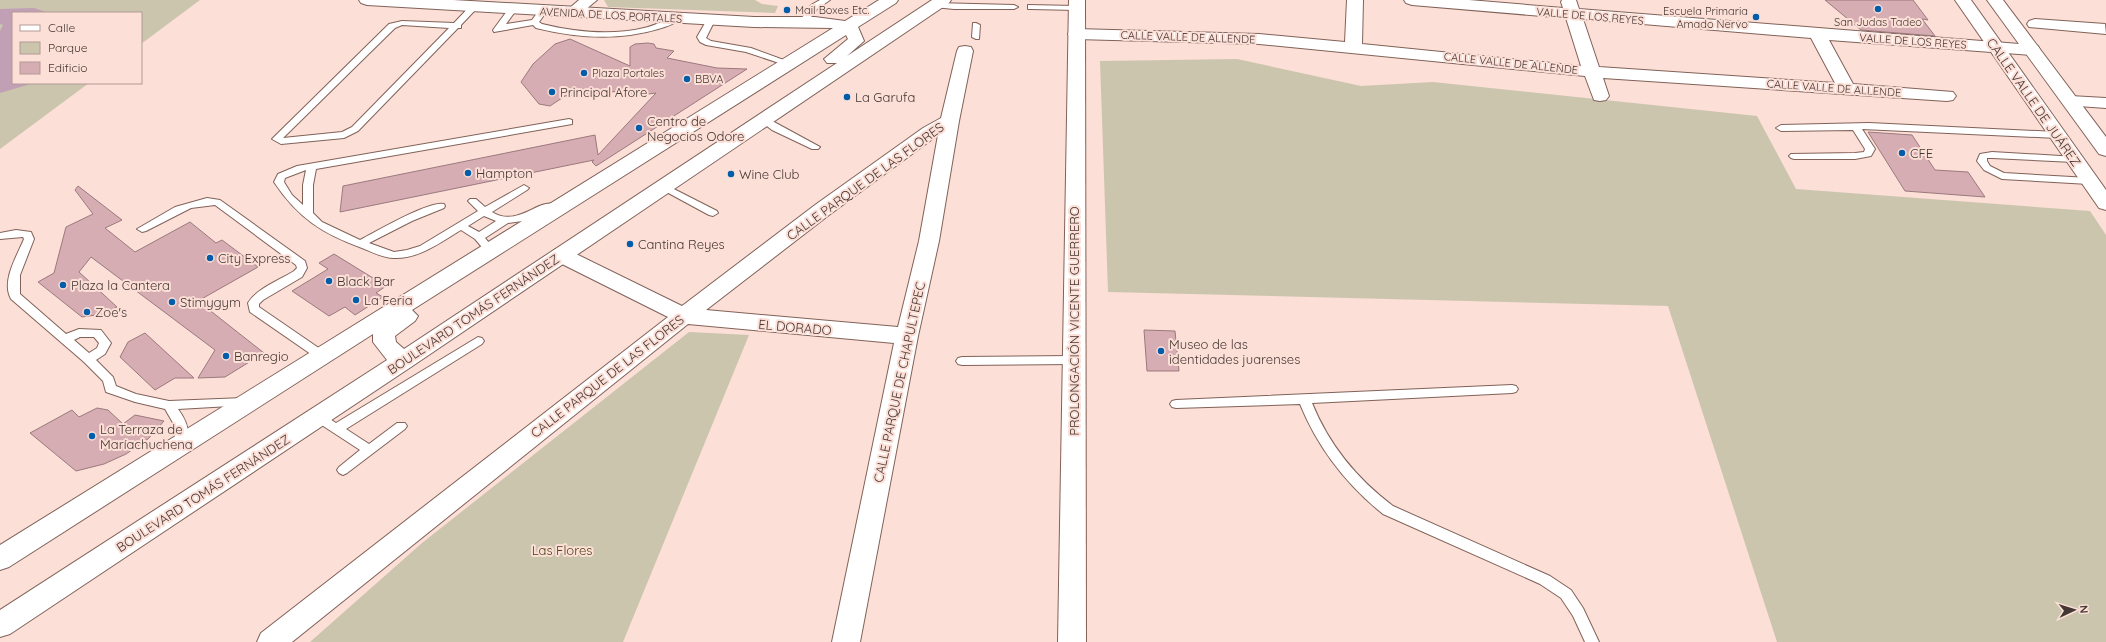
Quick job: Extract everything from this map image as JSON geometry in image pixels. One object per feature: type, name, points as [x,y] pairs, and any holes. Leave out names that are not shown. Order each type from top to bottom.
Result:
[{"type":"street","name":"AVENIDA DE LOS PORTALES","points":[[367,0],[513,9],[539,16],[573,12],[676,19],[803,22],[836,24],[848,27]]},
{"type":"street","points":[[573,12],[589,0]]},
{"type":"street","points":[[0,559],[322,356],[485,243],[583,193],[890,0]]},
{"type":"street","points":[[1353,47],[1355,0]]},
{"type":"street","name":"VALLE DE LOS REYES","points":[[1412,0],[1572,7],[1817,34],[2032,50]]},
{"type":"street","name":"BOULEVARD TOMÁS FERNÁNDEZ","points":[[0,625],[403,361],[940,2]]},
{"type":"street","points":[[1964,2],[1998,5],[2106,150]]},
{"type":"street","name":"CALLE VALLE DE JUÁREZ","points":[[1964,2],[2106,204]]},
{"type":"street","name":"PROLONGACIÓN VICENTE GUERRERO","points":[[1072,642],[1076,4]]},
{"type":"street","points":[[1572,7],[1600,96]]},
{"type":"street","name":"AVENIDA DE LOS PORTALES","points":[[760,22],[798,32],[804,35],[812,48]]},
{"type":"street","points":[[2035,24],[2106,29]]},
{"type":"street","points":[[763,120],[771,105],[785,92],[852,46],[856,41],[856,37],[848,27]]},
{"type":"street","name":"CALLE VALLE DE ALLENDE","points":[[1076,34],[1224,36],[1353,47],[1593,72],[1947,96]]},
{"type":"street","points":[[1817,34],[1847,89]]},
{"type":"street","name":"CALLE PARQUE DE CHAPULTEPEC","points":[[846,642],[907,336],[929,241],[950,121],[966,51]]},
{"type":"street","points":[[2070,101],[2106,103]]},
{"type":"street","name":"CALLE PARQUE DE LAS FLORES","points":[[271,642],[684,316],[822,210],[940,125],[950,121]]},
{"type":"street","points":[[403,361],[384,343],[384,333],[402,319],[433,302],[467,277],[479,266],[485,243]]},
{"type":"street","points":[[561,255],[610,281],[684,316]]},
{"type":"street","name":"EL DORADO","points":[[684,316],[907,336]]},
{"type":"lane","points":[[803,22],[814,7],[826,0]]},
{"type":"lane","points":[[940,2],[954,7],[1014,7]]},
{"type":"lane","points":[[1031,7],[1076,4]]},
{"type":"lane","points":[[458,26],[402,23],[392,26],[277,139],[281,142],[344,135],[355,129],[458,26],[476,6]]},
{"type":"lane","points":[[513,9],[496,30],[539,16],[539,26],[615,34],[648,31],[662,27],[676,19]]},
{"type":"lane","points":[[711,20],[703,32],[701,37],[703,40],[709,43],[748,50],[788,63]]},
{"type":"lane","points":[[976,25],[976,37]]},
{"type":"lane","points":[[763,120],[775,128],[815,147]]},
{"type":"lane","points":[[524,188],[424,248],[408,254],[394,255],[360,244],[318,224],[308,213],[289,197],[279,182],[281,176],[288,172],[312,166],[569,122]]},
{"type":"lane","points":[[1781,128],[1883,126],[2057,135]]},
{"type":"lane","points":[[1794,156],[1855,156],[1868,154],[1870,149],[1856,127]]},
{"type":"lane","points":[[2074,159],[1992,155],[1983,156],[1982,161],[1987,168],[2002,176],[2089,181]]},
{"type":"lane","points":[[308,213],[308,185],[312,166]]},
{"type":"lane","points":[[664,187],[713,213]]},
{"type":"lane","points":[[473,201],[483,212],[504,221],[526,216],[583,193]]},
{"type":"lane","points":[[142,229],[194,203],[206,200],[217,202],[301,263],[302,268],[298,274],[260,297],[253,303],[254,309],[322,356]]},
{"type":"lane","points":[[360,244],[408,219],[440,206]]},
{"type":"lane","points":[[460,226],[485,243],[504,221]]},
{"type":"lane","points":[[0,236],[16,233],[27,234],[29,239],[14,281],[13,289],[15,296],[64,340],[88,359],[108,380],[110,388],[135,398],[169,405],[189,403],[249,402]]},
{"type":"lane","points":[[64,340],[79,333],[97,333],[105,343],[101,351],[88,359]]},
{"type":"lane","points":[[336,429],[478,341]]},
{"type":"lane","points":[[962,361],[1074,360]]},
{"type":"lane","points":[[1176,404],[1512,389]]},
{"type":"lane","points":[[1304,399],[1312,419],[1323,438],[1357,485],[1372,498],[1388,510],[1545,580],[1566,594],[1578,612],[1592,642]]},
{"type":"lane","points":[[169,405],[183,427],[180,445]]},
{"type":"lane","points":[[318,417],[369,450]]},
{"type":"lane","points":[[343,470],[402,426]]},
{"type":"green space","points":[[0,0],[200,0],[142,43],[142,12],[12,12],[12,84],[88,84],[0,149]]},
{"type":"green space","points":[[604,0],[755,0],[762,4],[778,6],[775,13],[608,7]]},
{"type":"green space","points":[[1237,59],[1361,86],[1433,82],[1757,116],[1796,189],[2090,211],[2106,235],[2106,642],[1777,642],[1668,306],[1108,292],[1100,61]]},
{"type":"green space","name":"Las Flores","points":[[689,332],[749,335],[623,642],[310,642],[422,543]]},
{"type":"shaded area","points":[[34,8],[46,12],[12,12],[12,84],[31,84],[0,93],[0,31],[3,25],[0,24],[0,9]]},
{"type":"building","name":"San Judas Tadeo","points":[[1825,0],[1913,0],[1928,20],[1922,19],[1935,36],[1861,30]]},
{"type":"building","points":[[570,39],[630,66],[630,47],[635,44],[648,43],[654,44],[656,48],[674,51],[667,58],[717,68],[747,69],[596,166],[592,162],[594,160],[340,212],[343,186],[595,135],[598,155],[656,93],[626,97],[634,90],[565,96],[550,106],[539,104],[521,82],[533,64],[555,44]]},
{"type":"building","name":"CFE","points":[[1868,132],[1912,135],[1935,170],[1968,172],[1985,197],[1905,191]]},
{"type":"building","name":"Plaza la Cantera","points":[[78,186],[122,220],[105,228],[135,252],[190,222],[216,243],[222,240],[258,267],[198,301],[264,353],[225,377],[198,378],[215,350],[91,257],[79,272],[117,307],[103,314],[82,317],[38,282],[54,273],[66,227],[93,214],[75,190]]},
{"type":"building","points":[[334,254],[386,286],[376,293],[383,297],[355,315],[345,307],[329,316],[292,291],[328,269],[319,263]]},
{"type":"building","name":"Museo de las identidades juarenses","points":[[1144,330],[1175,331],[1179,371],[1147,371]]},
{"type":"building","points":[[145,333],[194,378],[175,378],[155,390],[120,357],[128,342]]},
{"type":"building","name":"La Terraza de Maríachuchena","points":[[97,408],[108,410],[123,424],[135,415],[164,421],[148,439],[126,454],[104,464],[76,471],[30,433],[72,410],[79,417]]},
{"type":"place","name":"San Judas Tadeo","points":[[1878,9]]},
{"type":"place","name":"Mail Boxes Etc.","points":[[787,10]]},
{"type":"place","name":"Escuela Primaria Amado Nervo","points":[[1756,17]]},
{"type":"place","name":"Plaza Portales","points":[[584,73]]},
{"type":"place","name":"BBVA","points":[[687,79]]},
{"type":"place","name":"Principal Afore","points":[[552,92]]},
{"type":"place","name":"La Garufa","points":[[847,97]]},
{"type":"place","name":"Centro de Negocios Odore","points":[[639,128]]},
{"type":"place","name":"CFE","points":[[1902,153]]},
{"type":"place","name":"Hampton","points":[[468,173]]},
{"type":"place","name":"Wine Club","points":[[731,174]]},
{"type":"place","name":"Cantina Reyes","points":[[630,244]]},
{"type":"place","name":"City Express","points":[[210,258]]},
{"type":"place","name":"Black Bar","points":[[329,281]]},
{"type":"place","name":"Plaza la Cantera","points":[[63,285]]},
{"type":"place","name":"La Feria","points":[[356,300]]},
{"type":"place","name":"Stimygym","points":[[172,302]]},
{"type":"place","name":"Zoe's","points":[[87,312]]},
{"type":"place","name":"Museo de las identidades juarenses","points":[[1161,351]]},
{"type":"place","name":"Banregio","points":[[226,356]]},
{"type":"place","name":"La Terraza de Maríachuchena","points":[[92,436]]}]
